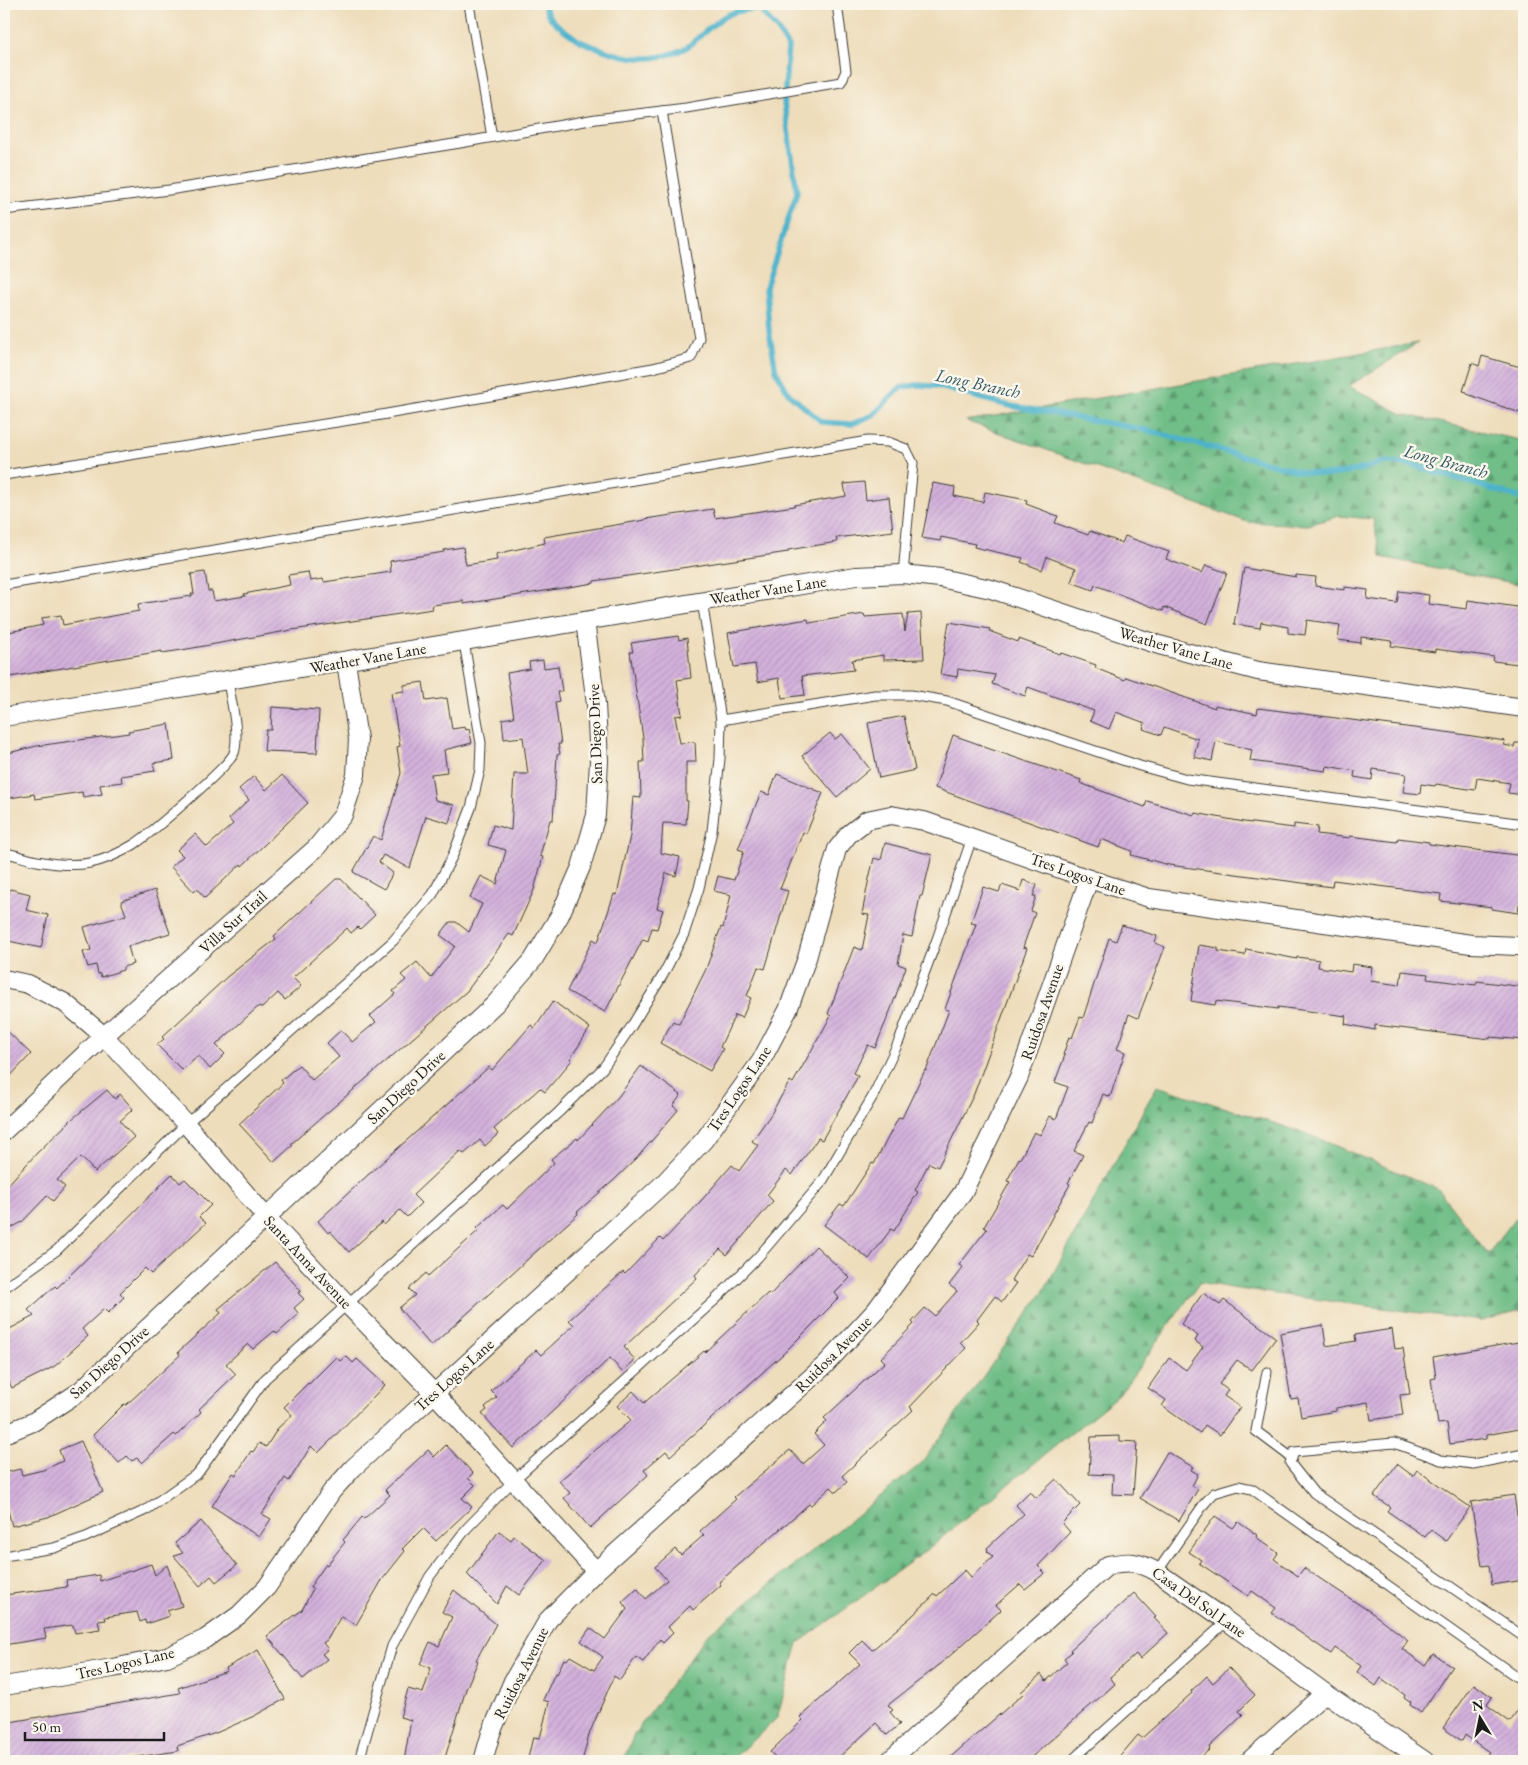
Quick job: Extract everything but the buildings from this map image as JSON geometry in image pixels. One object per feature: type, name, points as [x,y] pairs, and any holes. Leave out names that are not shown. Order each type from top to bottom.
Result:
[{"type":"street","name":"Weather Vane Lane","points":[[4,717],[346,662],[856,576],[903,574],[940,578],[991,589],[1159,645],[1258,671],[1524,708]]},
{"type":"street","name":"San Diego Drive","points":[[4,1434],[33,1422],[79,1392],[495,1004],[533,960],[560,915],[581,867],[596,815],[599,761],[596,704],[585,621]]},
{"type":"street","name":"Villa Sur Trail","points":[[4,1131],[104,1036],[316,848],[343,816],[356,775],[358,739],[346,662]]},
{"type":"street","name":"Tres Logos Lane","points":[[4,1686],[113,1668],[167,1656],[205,1639],[239,1615],[267,1587],[332,1491],[353,1468],[664,1184],[704,1140],[761,1062],[788,1010],[807,958],[837,849],[850,834],[867,820],[891,815],[924,821],[1088,879],[1149,898],[1471,944],[1518,946],[1524,944]]},
{"type":"street","name":"Ruidosa Avenue","points":[[483,1761],[490,1733],[513,1681],[548,1620],[596,1570],[825,1365],[876,1310],[964,1192],[1019,1077],[1088,879]]},
{"type":"street","name":"Santa Anna Avenue","points":[[4,979],[28,984],[65,1003],[104,1036],[186,1124],[266,1217],[434,1393],[596,1570]]},
{"type":"street","name":"Casa Del Sol Lane","points":[[889,1761],[1108,1565],[1130,1561],[1157,1572],[1227,1620],[1325,1693],[1425,1761]]},
{"type":"street","points":[[1249,1761],[1325,1693]]},
{"type":"lane","points":[[469,4],[492,138]]},
{"type":"lane","points":[[4,210],[169,190],[492,138],[596,119],[735,100],[841,82],[846,71],[837,4]]},
{"type":"lane","points":[[4,475],[385,414],[653,368],[691,358],[699,338],[662,111]]},
{"type":"lane","points":[[4,585],[868,441],[888,442],[906,449],[913,462],[903,574]]},
{"type":"lane","points":[[4,1556],[54,1548],[86,1537],[146,1510],[198,1473],[265,1378],[559,1112],[603,1068],[663,975],[684,934],[699,888],[712,831],[720,758],[721,720],[702,601]]},
{"type":"lane","points":[[4,1288],[57,1250],[186,1124],[393,941],[433,894],[453,855],[471,808],[480,770],[482,743],[464,642]]},
{"type":"lane","points":[[4,853],[37,861],[67,864],[89,863],[108,857],[133,845],[158,827],[234,755],[236,738],[228,681]]},
{"type":"lane","points":[[721,720],[875,695],[911,695],[947,701],[1140,766],[1187,779],[1524,824]]},
{"type":"lane","points":[[355,1761],[360,1757],[392,1646],[430,1576],[467,1528],[514,1480],[714,1301],[758,1256],[822,1182],[873,1096],[899,1041],[972,838]]},
{"type":"lane","points":[[1267,1372],[1256,1431],[1292,1458]]},
{"type":"lane","points":[[1524,1454],[1473,1464],[1440,1460],[1394,1443],[1294,1452],[1290,1464],[1314,1493],[1524,1637]]},
{"type":"lane","points":[[1157,1572],[1204,1504],[1214,1493],[1238,1486],[1252,1489],[1524,1682]]},
{"type":"lane","points":[[1071,1761],[1227,1620]]},
{"type":"green space","points":[[1418,343],[1349,386],[1402,414],[1524,441],[1524,585],[1381,557],[1373,519],[1339,516],[1308,525],[1248,522],[966,421]]},
{"type":"green space","points":[[1157,1086],[1305,1133],[1438,1189],[1488,1254],[1524,1207],[1524,1309],[1481,1321],[1231,1288],[1200,1282],[1119,1395],[920,1555],[798,1643],[777,1718],[730,1761],[623,1761],[635,1733],[707,1635],[922,1463],[1043,1292]]},
{"type":"waterway","name":"Long Branch","points":[[544,4],[548,15],[560,27],[577,39],[609,52],[630,57],[651,58],[684,49],[720,20],[739,11],[759,9],[777,29],[788,47],[784,103],[797,192],[766,287],[769,330],[776,371],[789,394],[822,422],[852,424],[873,415],[900,388],[916,385],[936,386],[1006,405],[1146,430],[1302,472],[1330,475],[1359,470],[1383,462],[1409,464],[1524,499]]}]
